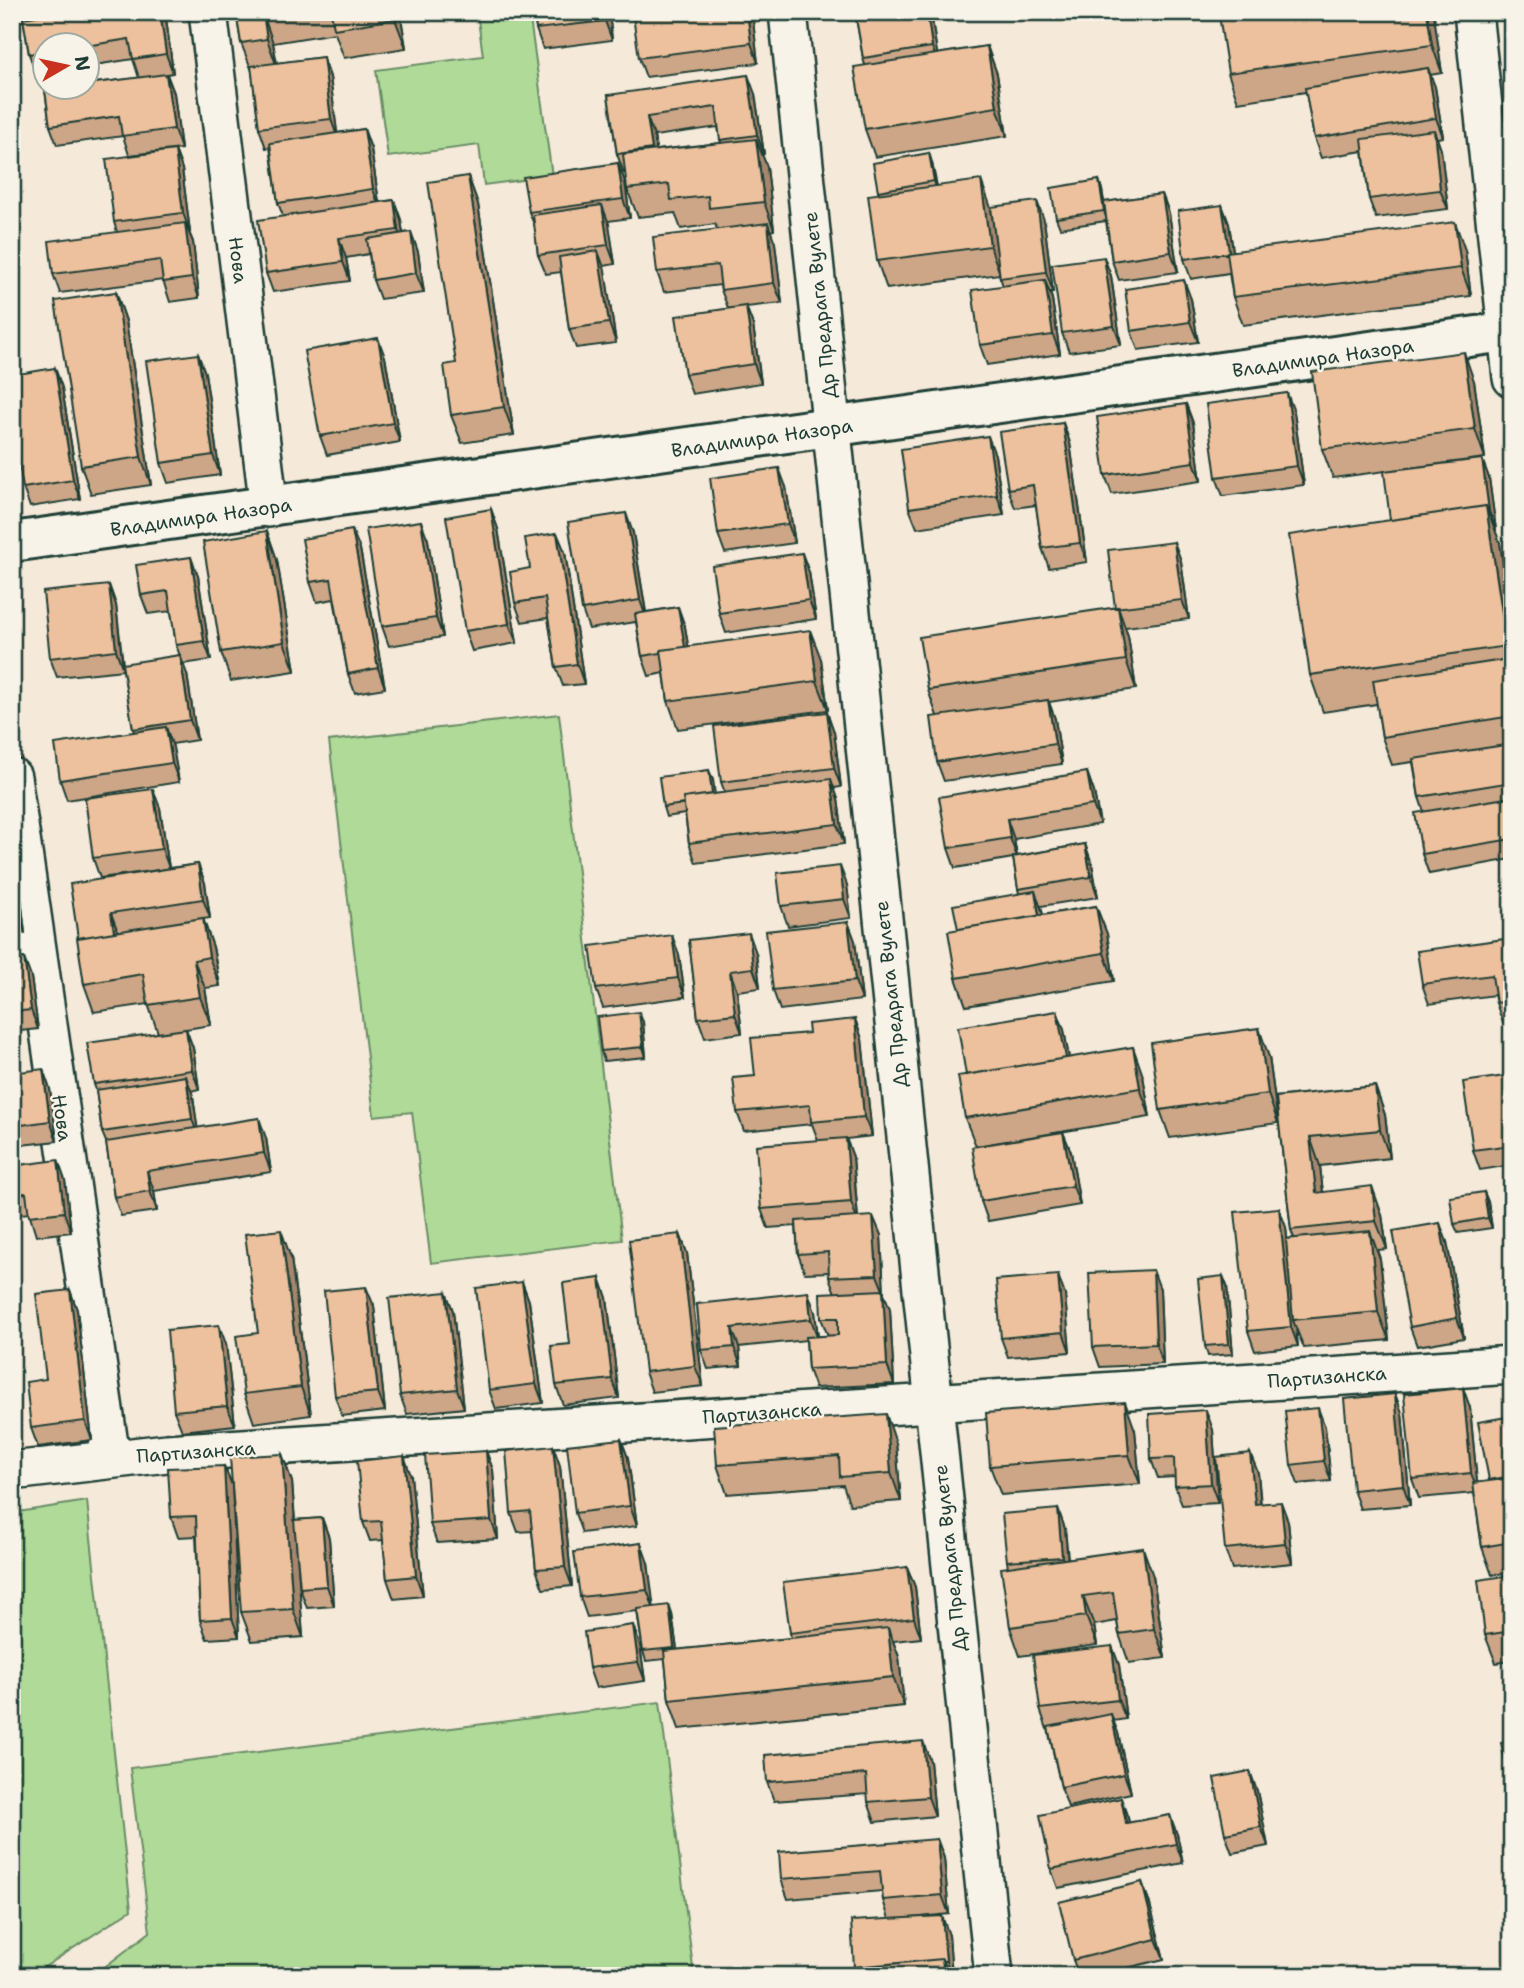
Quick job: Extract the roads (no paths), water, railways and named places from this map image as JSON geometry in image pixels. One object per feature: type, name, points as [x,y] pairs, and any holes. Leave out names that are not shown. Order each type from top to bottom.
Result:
[{"type":"street","name":"Нова","points":[[208,12],[269,508]]},
{"type":"street","name":"Др Предрага Вулете","points":[[788,12],[994,1976]]},
{"type":"street","points":[[1473,12],[1512,378]]},
{"type":"street","name":"Владимира Назора","points":[[12,542],[269,508],[1509,331]]},
{"type":"street","name":"Нова","points":[[12,777],[111,1458]]},
{"type":"street","name":"Партизанска","points":[[12,1471],[111,1458],[1512,1365]]}]
